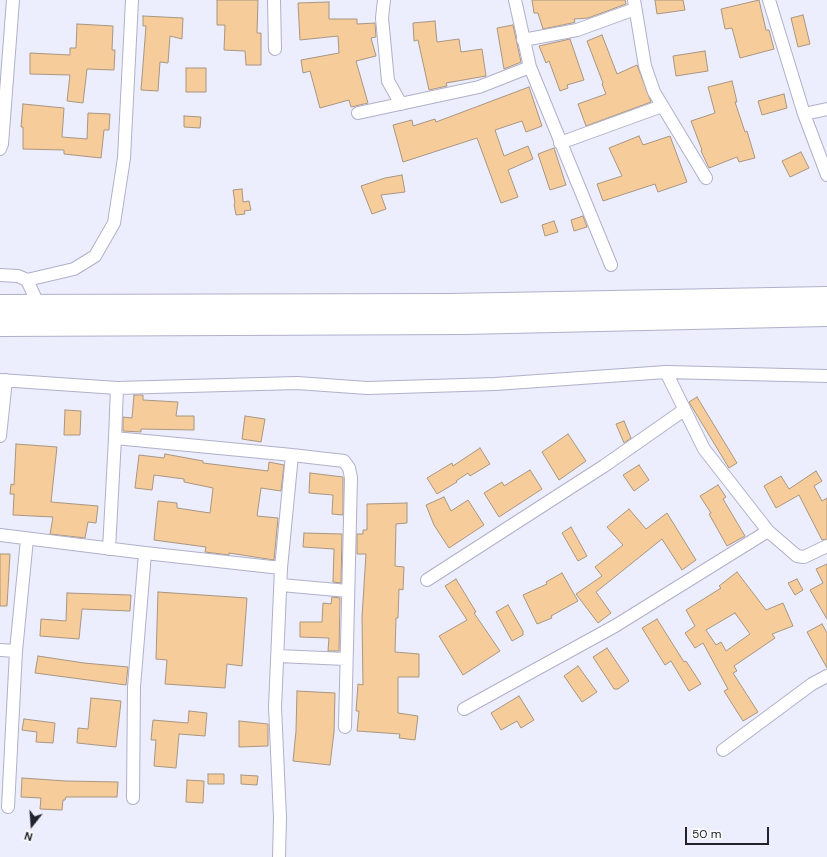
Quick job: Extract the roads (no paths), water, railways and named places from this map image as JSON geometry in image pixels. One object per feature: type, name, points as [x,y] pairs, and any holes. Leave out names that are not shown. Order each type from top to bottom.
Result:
[{"type":"highway","points":[[0,306],[449,305],[827,298]]},
{"type":"highway","points":[[0,325],[463,323],[827,315]]},
{"type":"street","points":[[0,148],[2,144],[5,42],[13,0]]},
{"type":"street","points":[[0,275],[18,276],[27,280],[74,269],[95,256],[114,223],[124,158],[132,0]]},
{"type":"street","points":[[274,0],[275,49]]},
{"type":"street","points":[[384,0],[382,18],[388,81],[400,104]]},
{"type":"street","points":[[515,0],[530,67],[611,265]]},
{"type":"street","points":[[773,1],[804,114],[827,175]]},
{"type":"street","points":[[523,40],[577,30],[635,4],[645,66],[654,92],[706,178]]},
{"type":"street","points":[[358,113],[479,87],[530,67]]},
{"type":"street","points":[[560,143],[662,106]]},
{"type":"street","points":[[804,114],[827,109]]},
{"type":"street","points":[[27,280],[39,306]]},
{"type":"street","points":[[0,436],[3,380],[117,388],[297,383],[368,388],[495,384],[666,372],[827,376]]},
{"type":"street","points":[[666,372],[704,449],[768,531],[798,556],[804,557],[827,546]]},
{"type":"street","points":[[109,549],[117,388]]},
{"type":"street","points":[[427,580],[604,466],[684,410]]},
{"type":"street","points":[[115,438],[344,461],[349,468],[351,478],[345,727]]},
{"type":"street","points":[[279,857],[280,818],[275,707],[281,568],[292,455]]},
{"type":"street","points":[[464,709],[615,626],[768,531]]},
{"type":"street","points":[[0,535],[281,568]]},
{"type":"street","points":[[8,807],[16,651],[27,539]]},
{"type":"street","points":[[133,798],[134,687],[145,553]]},
{"type":"street","points":[[281,585],[348,591]]},
{"type":"street","points":[[0,650],[16,651]]},
{"type":"street","points":[[278,656],[346,659]]},
{"type":"street","points":[[723,750],[812,684],[827,676]]}]
